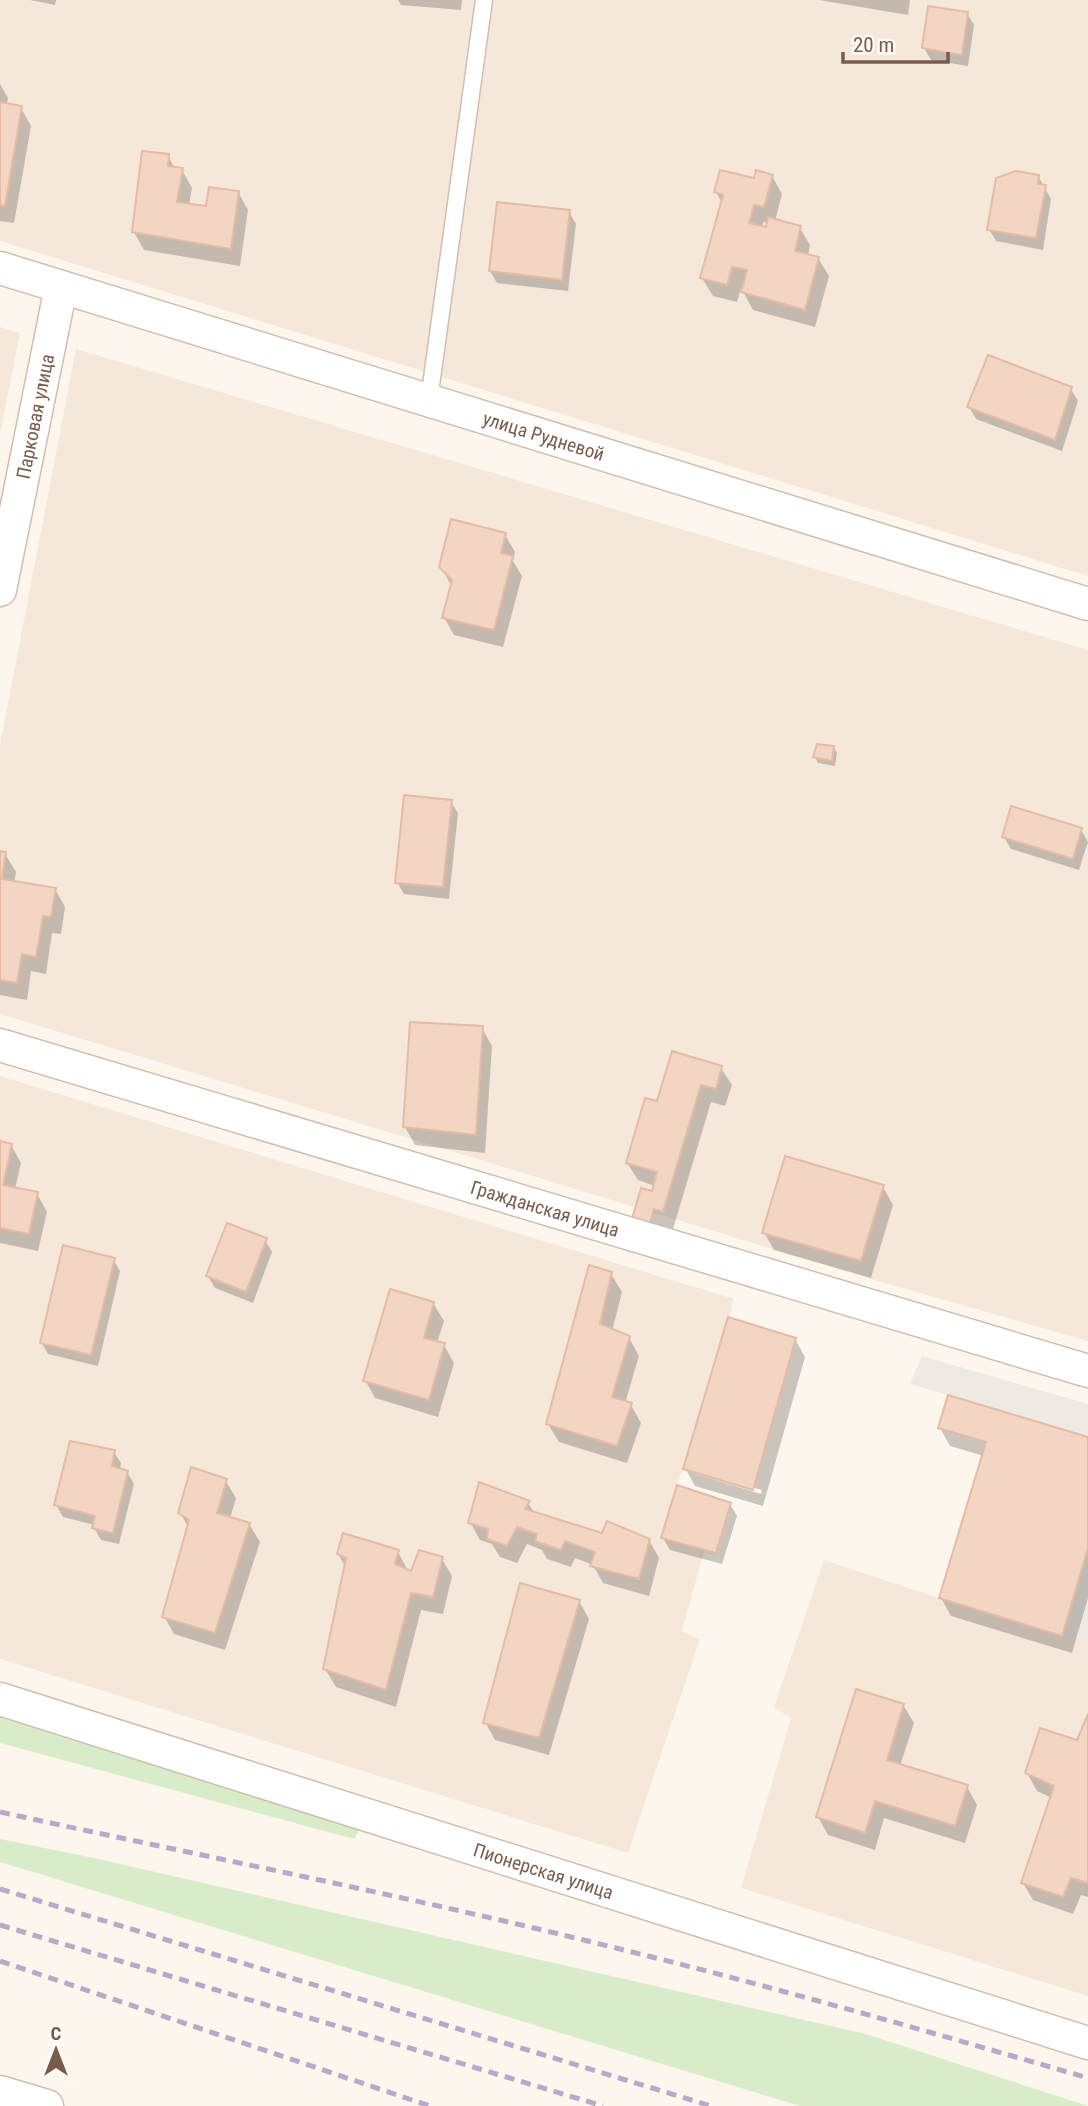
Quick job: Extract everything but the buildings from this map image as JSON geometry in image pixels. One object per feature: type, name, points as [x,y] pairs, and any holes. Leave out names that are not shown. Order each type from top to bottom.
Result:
[{"type":"street","name":"улица Рудневой","points":[[0,268],[1088,604]]},
{"type":"street","name":"Парковая улица","points":[[0,590],[61,287]]},
{"type":"street","name":"Гражданская улица","points":[[0,1045],[1088,1371]]},
{"type":"street","name":"Пионерская улица","points":[[0,1699],[1088,2043]]},
{"type":"street","points":[[0,2092],[47,2106]]},
{"type":"lane","points":[[429,400],[484,0]]},
{"type":"shaded area","points":[[0,0],[1088,0],[1088,576],[0,241]]},
{"type":"shaded area","points":[[0,327],[20,333],[0,434]]},
{"type":"shaded area","points":[[76,349],[1088,650],[1088,1341],[868,1278],[0,1014],[0,745]]},
{"type":"shaded area","points":[[0,1076],[734,1299],[729,1317],[796,1338],[753,1490],[683,1469],[677,1484],[731,1503],[715,1555],[704,1552],[682,1631],[700,1639],[628,1853],[0,1659]]},
{"type":"shaded area","points":[[922,1356],[1088,1404],[1088,1644],[939,1598],[986,1443],[938,1428],[948,1395],[910,1384]]},
{"type":"shaded area","points":[[824,1560],[1088,1644],[1088,1996],[741,1888],[791,1718],[774,1707]]},
{"type":"green space","points":[[0,1715],[362,1826],[354,1839],[0,1743]]},
{"type":"green space","points":[[0,1839],[94,1858],[866,2034],[1088,2106],[800,2106],[0,1862]]},
{"type":"railway","points":[[0,1812],[553,1933],[804,1997],[1088,2078]]},
{"type":"railway","points":[[0,1889],[711,2106]]},
{"type":"railway","points":[[0,1925],[603,2106]]},
{"type":"railway","points":[[0,1961],[430,2106]]}]
